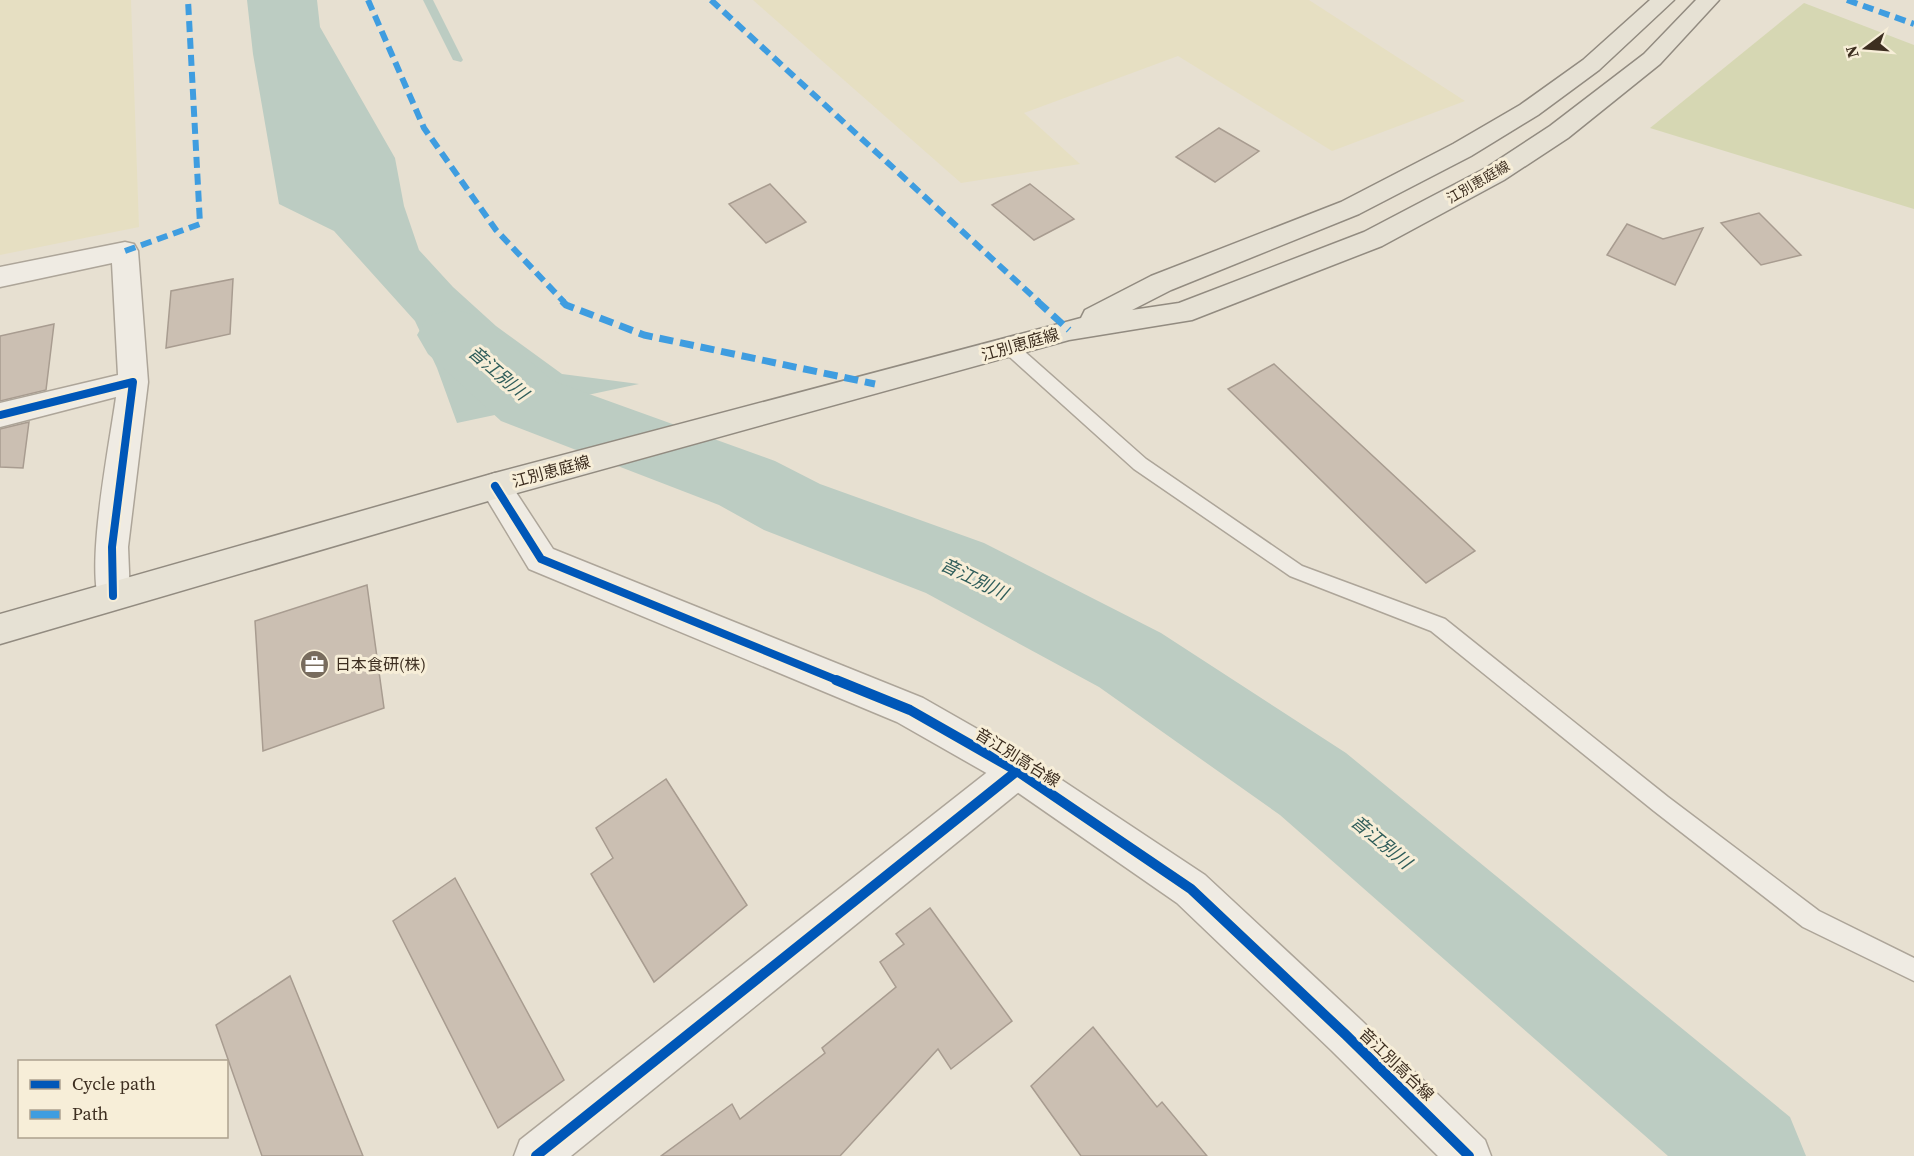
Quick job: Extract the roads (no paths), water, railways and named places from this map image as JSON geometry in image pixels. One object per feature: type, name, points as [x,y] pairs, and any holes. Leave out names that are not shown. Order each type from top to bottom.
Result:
[{"type":"main road","name":"江別恵庭線","points":[[1069,330],[1161,283],[1350,208],[1462,150],[1529,110],[1591,65],[1663,0]]},
{"type":"main road","name":"江別恵庭線","points":[[0,629],[509,482],[1069,330],[1182,313],[1373,240],[1495,174],[1559,132],[1652,59],[1707,0]]},
{"type":"street","points":[[0,277],[125,251],[133,382],[112,547],[113,596]]},
{"type":"street","points":[[0,415],[133,382]]},
{"type":"street","name":"音江別高台線","points":[[509,482],[541,559],[910,710],[1017,771],[1191,889],[1346,1035],[1469,1156]]},
{"type":"street","points":[[536,1156],[1017,771]]},
{"type":"lane","points":[[1009,347],[1140,464],[1208,511],[1296,571],[1438,626],[1661,804],[1811,919],[1914,970]]},
{"type":"water","points":[[247,0],[317,0],[320,27],[395,158],[404,206],[419,250],[453,287],[496,326],[562,374],[639,384],[457,423],[437,368],[415,321],[334,231],[279,204],[253,54]]},
{"type":"waterway","points":[[428,0],[458,60]]},
{"type":"waterway","name":"音江別川","points":[[453,335],[527,401],[747,483],[792,507],[955,568],[1130,660],[1313,784],[1751,1156]]},
{"type":"place","name":"日本食研(株)","points":[[314,664]]}]
